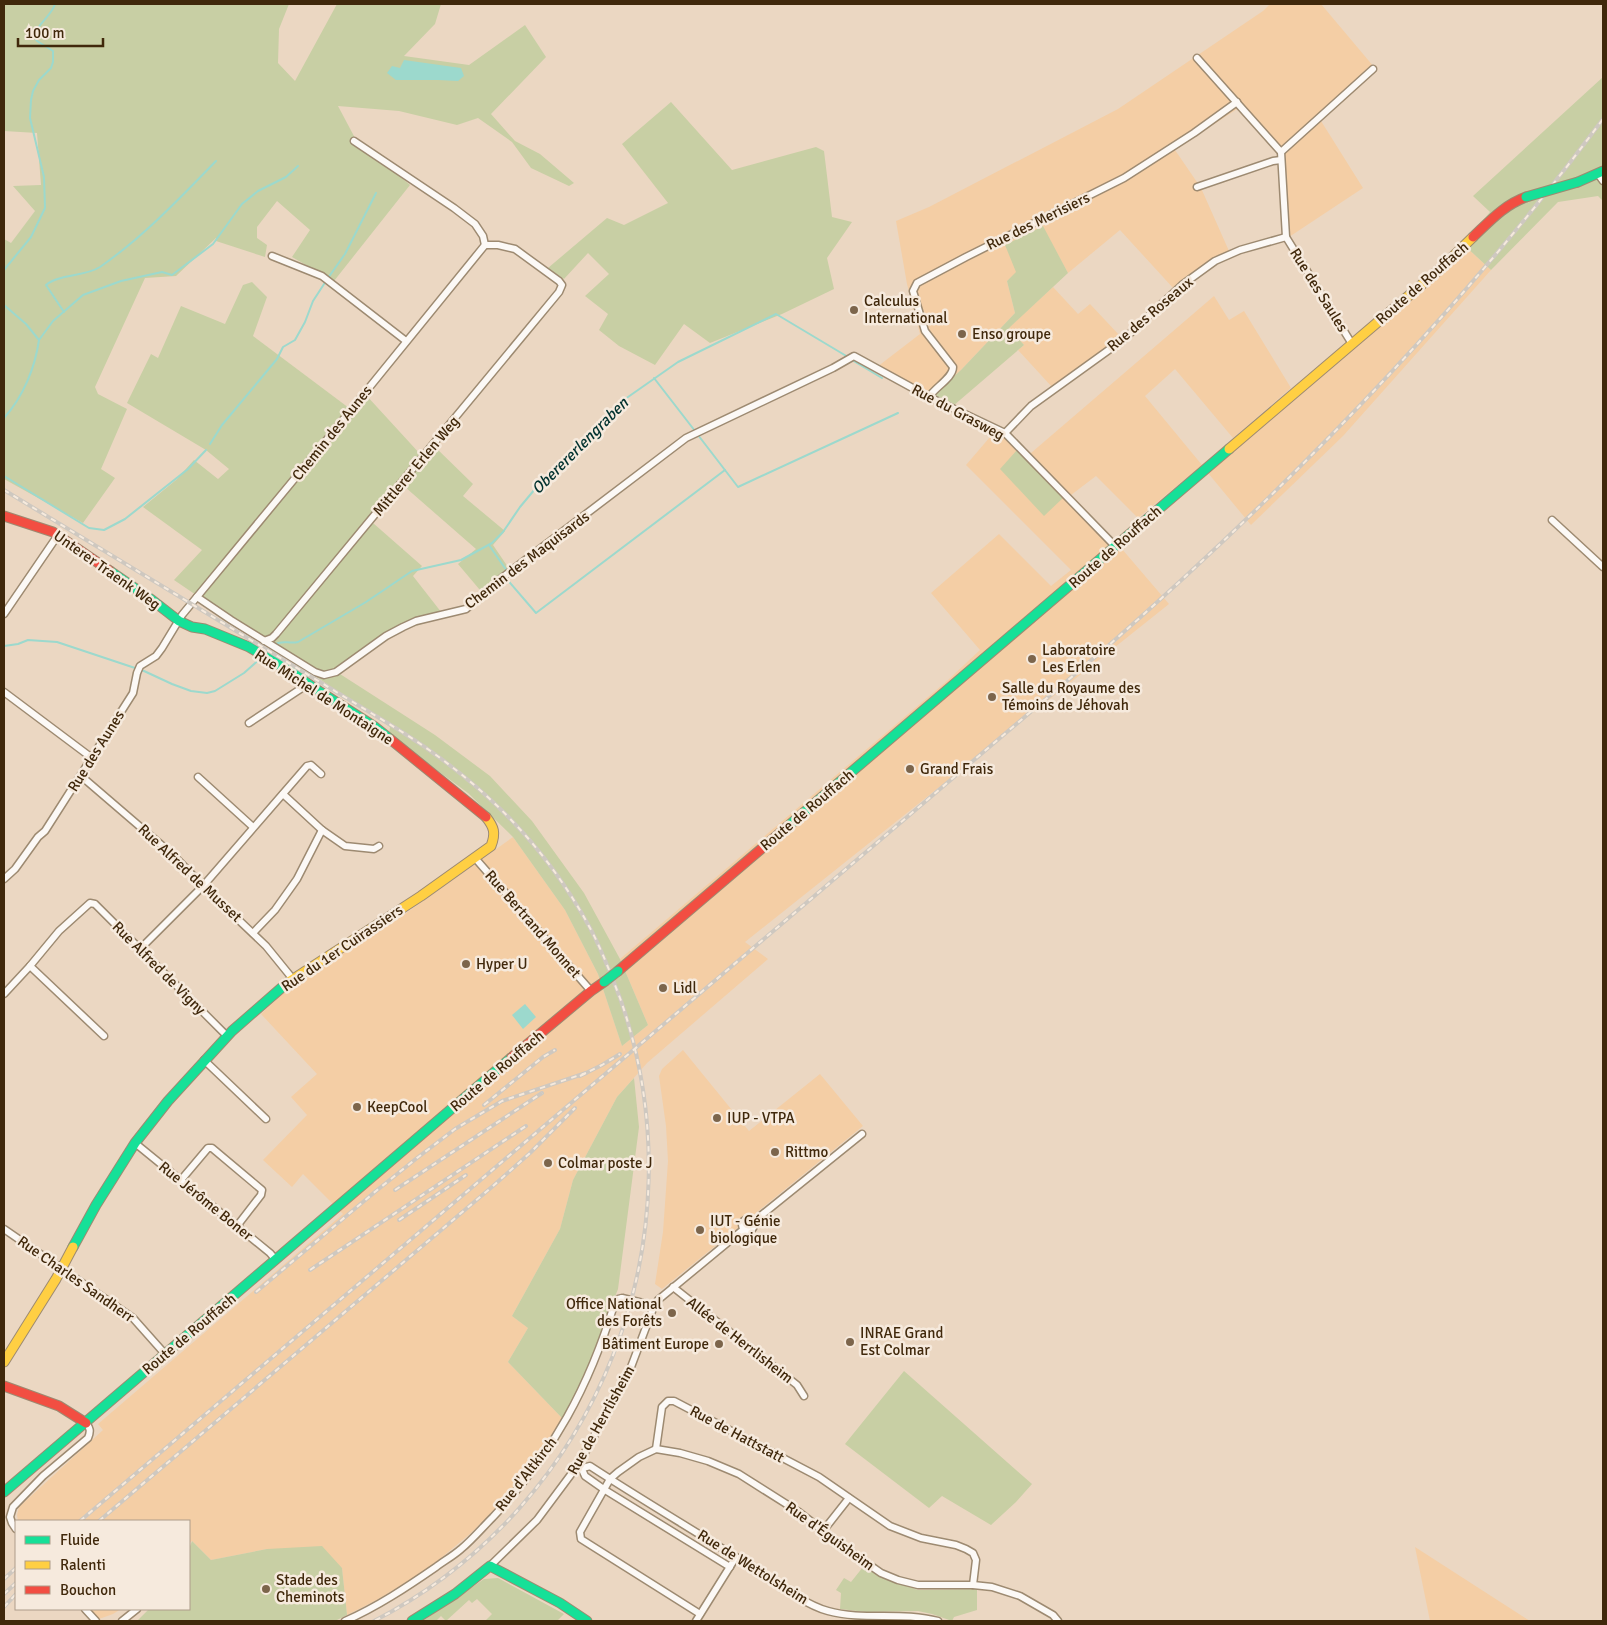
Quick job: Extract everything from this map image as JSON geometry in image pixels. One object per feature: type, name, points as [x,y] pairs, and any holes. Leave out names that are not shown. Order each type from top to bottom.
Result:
[{"type":"main road","name":"Route de Rouffach","points":[[4,1492],[355,1191],[591,991],[618,971],[1440,269],[1503,209],[1513,202],[1526,197],[1602,175]]},
{"type":"main road","name":"Unterer Traenk Weg","points":[[4,516],[53,532],[152,600],[178,621]]},
{"type":"main road","name":"Rue Michel de Montaigne","points":[[178,621],[192,627],[205,629],[249,647],[295,674],[376,727],[485,816],[494,827],[496,836],[492,846],[475,858]]},
{"type":"main road","name":"Rue du 1er Cuirassiers","points":[[4,1362],[62,1268],[96,1205],[135,1143],[204,1060],[227,1036],[292,978],[421,896],[475,858]]},
{"type":"main road","points":[[4,1386],[80,1417],[86,1423]]},
{"type":"main road","points":[[412,1621],[455,1594],[490,1566],[560,1603],[587,1621]]},
{"type":"street","points":[[1197,58],[1281,152],[1373,69]]},
{"type":"street","name":"Rue des Merisiers","points":[[929,397],[934,389],[950,376],[953,367],[925,332],[913,291],[917,284],[966,256],[1124,178],[1194,133],[1237,102]]},
{"type":"street","points":[[354,141],[475,224],[485,245]]},
{"type":"street","name":"Rue des Saules","points":[[1281,152],[1286,237],[1352,344]]},
{"type":"street","points":[[1197,187],[1280,160]]},
{"type":"street","name":"Rue des Roseaux","points":[[1005,433],[1031,406],[1124,339],[1182,284],[1215,261],[1240,250],[1286,237]]},
{"type":"street","name":"Mittlerer Erlen Weg","points":[[264,641],[276,634],[559,292],[562,285],[559,281],[515,249],[498,244],[485,245]]},
{"type":"street","name":"Chemin des Aunes","points":[[178,621],[485,245]]},
{"type":"street","points":[[272,256],[322,276],[406,341]]},
{"type":"street","name":"Rue du Grasweg","points":[[854,356],[929,397],[1005,433],[1115,546]]},
{"type":"street","name":"Chemin des Maquisards","points":[[197,597],[264,641],[320,674],[331,674],[340,670],[386,636],[402,627],[416,621],[466,609],[479,600],[503,577],[686,438],[833,368],[854,356]]},
{"type":"street","points":[[1552,520],[1603,567]]},
{"type":"street","points":[[4,614],[58,536]]},
{"type":"street","name":"Rue des Aunes","points":[[4,879],[15,869],[45,831],[133,693],[139,669],[156,656],[178,621]]},
{"type":"street","points":[[249,723],[308,684]]},
{"type":"street","points":[[4,692],[92,758]]},
{"type":"street","points":[[141,948],[203,886],[307,766],[311,765],[321,774]]},
{"type":"street","name":"Rue Alfred de Musset","points":[[81,776],[173,855],[266,946],[292,978]]},
{"type":"street","points":[[198,777],[253,827]]},
{"type":"street","points":[[283,794],[322,830],[345,846],[374,849],[379,846]]},
{"type":"street","points":[[253,933],[274,910],[297,879],[322,830]]},
{"type":"street","name":"Rue Bertrand Monnet","points":[[475,858],[591,991]]},
{"type":"street","name":"Rue Alfred de Vigny","points":[[30,966],[59,932],[90,903],[95,904],[227,1036]]},
{"type":"street","points":[[4,994],[30,966],[104,1036]]},
{"type":"street","points":[[204,1060],[266,1119]]},
{"type":"street","name":"Rue de Herrlisheim","points":[[490,1566],[536,1520],[581,1467],[628,1375],[658,1300],[744,1229],[748,1231],[753,1230],[753,1222],[862,1134]]},
{"type":"street","name":"Rue Jérôme Boner","points":[[135,1143],[270,1252],[276,1260]]},
{"type":"street","points":[[181,1180],[208,1148],[212,1148],[262,1190],[261,1195],[237,1226]]},
{"type":"street","name":"Rue Charles Sandherr","points":[[4,1229],[133,1318],[165,1354]]},
{"type":"street","name":"Allée de Herrlisheim","points":[[674,1287],[797,1385],[804,1396]]},
{"type":"street","name":"Rue d'Altkirch","points":[[345,1621],[414,1582],[461,1550],[511,1498],[546,1453],[569,1416],[600,1348],[615,1302],[622,1298],[654,1306]]},
{"type":"street","name":"Rue de Hattstatt","points":[[656,1449],[662,1407],[668,1401],[674,1401],[819,1477],[890,1526],[921,1538],[956,1545],[973,1553],[976,1560],[973,1584]]},
{"type":"street","points":[[15,1528],[10,1514],[16,1504],[43,1476],[88,1438],[90,1428],[86,1423]]},
{"type":"street","points":[[656,1449],[639,1457],[610,1479],[580,1532],[581,1538],[700,1614]]},
{"type":"street","name":"Rue d'Éguisheim","points":[[656,1449],[708,1461],[739,1474],[799,1512],[881,1573],[918,1585],[973,1584],[992,1586],[1020,1596],[1053,1615],[1058,1621]]},
{"type":"street","name":"Rue de Wettolsheim","points":[[730,1567],[605,1490],[585,1476],[581,1467],[590,1466],[799,1597],[827,1611],[888,1619],[904,1615],[938,1621]]},
{"type":"street","points":[[823,1531],[849,1498]]},
{"type":"street","points":[[4,1522],[12,1523]]},
{"type":"street","points":[[696,1621],[736,1558]]},
{"type":"street","points":[[86,1610],[96,1621]]},
{"type":"street","points":[[122,1621],[136,1610]]},
{"type":"shaded area","points":[[1270,4],[1321,4],[1374,67],[1321,121],[1363,188],[1289,237],[1277,153],[1237,109],[1175,150],[1201,188],[1229,251],[1212,260],[1174,289],[1120,230],[1068,273],[1042,226],[1017,272],[1007,281],[1015,313],[961,370],[931,397],[877,367],[920,334],[907,284],[896,221],[929,207],[1118,109],[1263,11]]},
{"type":"shaded area","points":[[1463,244],[1491,270],[1343,436],[1251,525],[1208,473]]},
{"type":"shaded area","points":[[1053,287],[1078,314],[1090,304],[1121,337],[1052,387],[1018,350],[1024,345],[1008,328]]},
{"type":"shaded area","points":[[1214,296],[1229,320],[1244,311],[1291,388],[1233,438],[1175,369],[1145,396],[1202,465],[1138,518],[1096,476],[1071,495],[1116,542],[1169,604],[745,942],[768,959],[647,1063],[617,1097],[573,1180],[560,1229],[512,1316],[528,1328],[508,1362],[563,1419],[542,1451],[502,1502],[471,1533],[429,1568],[377,1600],[347,1615],[342,1568],[267,1549],[211,1560],[192,1541],[190,1542],[190,1520],[18,1520],[19,1507],[103,1430],[98,1424],[343,1214],[303,1174],[292,1187],[263,1160],[307,1115],[291,1097],[317,1074],[261,1014],[295,983],[345,950],[388,926],[513,837],[565,910],[598,974],[622,1046],[648,1025],[620,959],[948,680],[980,650],[931,593],[999,534],[1051,586],[1071,570],[966,465],[996,430],[1031,453]]},
{"type":"shaded area","points":[[683,1050],[749,1131],[820,1074],[863,1126],[752,1216],[743,1218],[740,1221],[740,1226],[662,1289],[655,1284],[663,1232],[668,1161],[666,1126],[659,1076],[662,1069]]},
{"type":"shaded area","points":[[1415,1547],[1530,1621],[1430,1621]]},
{"type":"shaded area","points":[[92,1610],[119,1610],[113,1614],[99,1619]]},
{"type":"green space","points":[[4,4],[289,4],[279,29],[278,63],[295,81],[337,4],[441,4],[435,24],[404,56],[469,65],[525,25],[546,57],[491,114],[515,141],[540,154],[574,183],[569,186],[531,168],[512,142],[478,118],[457,125],[399,111],[338,106],[355,138],[410,185],[334,281],[292,257],[310,230],[277,201],[257,227],[257,238],[267,245],[265,257],[216,241],[216,238],[176,276],[145,278],[95,387],[98,394],[127,409],[101,469],[115,478],[83,523],[4,479],[4,239],[11,243],[35,211],[13,186],[41,185],[37,133],[4,131]]},
{"type":"green space","points":[[1603,77],[1603,201],[1598,196],[1558,202],[1491,270],[1463,244],[1490,212],[1473,196]]},
{"type":"green space","points":[[671,102],[732,170],[816,147],[824,151],[832,217],[852,222],[827,258],[834,289],[782,314],[710,343],[684,324],[655,365],[619,346],[599,330],[608,314],[585,296],[609,274],[588,253],[564,279],[548,268],[607,218],[624,225],[668,203],[622,144]]},
{"type":"green space","points":[[1043,226],[1068,273],[1009,328],[1024,345],[953,406],[931,397],[961,370],[1015,313],[1007,281],[1016,272],[1005,245]]},
{"type":"green space","points":[[252,282],[267,297],[253,336],[353,411],[366,395],[421,455],[432,444],[473,484],[463,496],[505,531],[493,545],[510,570],[485,596],[458,564],[476,549],[405,487],[373,523],[422,566],[413,576],[445,617],[399,631],[340,674],[435,735],[490,776],[532,821],[584,893],[620,959],[648,1025],[622,1046],[598,974],[565,910],[513,837],[468,793],[389,735],[390,727],[174,580],[202,550],[143,507],[176,480],[194,460],[218,479],[229,469],[206,450],[127,403],[151,354],[158,358],[181,306],[225,324],[243,285]]},
{"type":"green space","points":[[1017,450],[1064,497],[1044,516],[1000,469]]},
{"type":"green space","points":[[634,1078],[639,1127],[618,1289],[581,1384],[563,1419],[508,1362],[528,1328],[512,1316],[560,1229],[573,1180],[617,1097]]},
{"type":"green space","points":[[904,1371],[1032,1484],[991,1525],[942,1496],[929,1508],[845,1444]]},
{"type":"green space","name":"Stade des Cheminots","points":[[192,1541],[211,1560],[267,1549],[322,1546],[342,1568],[347,1615],[335,1621],[137,1621],[148,1610],[190,1610],[190,1546]]},
{"type":"green space","points":[[863,1567],[886,1579],[918,1590],[977,1589],[977,1610],[954,1617],[952,1621],[918,1611],[866,1612],[840,1609],[841,1593],[836,1590],[844,1578],[851,1582]]},
{"type":"green space","points":[[498,1578],[564,1614],[557,1621],[485,1621],[492,1614],[477,1599],[472,1603],[469,1600],[446,1621],[441,1616],[436,1621],[423,1621],[484,1579]]},
{"type":"water","points":[[404,60],[461,68],[464,76],[458,81],[396,80],[387,73],[392,66],[400,68]]},
{"type":"water","points":[[525,1004],[536,1017],[523,1029],[512,1015]]},
{"type":"waterway","points":[[4,270],[31,237],[45,208],[44,177],[30,118],[33,91],[39,80],[51,68],[53,62],[53,51],[34,37],[55,4]]},
{"type":"waterway","points":[[64,312],[46,285],[51,281],[100,267],[146,230],[216,161]]},
{"type":"waterway","points":[[39,340],[53,321],[83,295],[121,281],[162,272],[172,275],[213,244],[242,204],[258,191],[286,177],[298,166]]},
{"type":"waterway","points":[[328,278],[345,254],[376,193]]},
{"type":"waterway","points":[[210,444],[222,425],[277,359],[283,347],[295,340],[305,322],[313,301],[326,281]]},
{"type":"waterway","points":[[4,305],[26,324],[39,340],[35,361],[27,382],[17,401],[4,418]]},
{"type":"waterway","name":"Oberererlengraben","points":[[276,644],[281,642],[298,642],[366,602],[412,571],[461,560],[492,543],[503,532],[520,507],[545,477],[618,404],[678,362],[776,314],[848,357]]},
{"type":"waterway","name":"Oberererlengraben","points":[[852,360],[882,378]]},
{"type":"waterway","points":[[654,378],[695,431]]},
{"type":"waterway","points":[[698,435],[738,487],[898,413]]},
{"type":"waterway","points":[[4,476],[89,528],[104,530],[125,519],[188,469],[206,450]]},
{"type":"waterway","points":[[505,577],[536,613],[725,470]]},
{"type":"waterway","points":[[489,545],[507,571]]},
{"type":"waterway","points":[[4,646],[28,640],[57,642],[144,671],[191,691],[207,693],[215,691],[244,673],[261,658]]},
{"type":"railway","points":[[81,1520],[1108,646],[1175,586],[1306,461],[1431,329],[1548,191],[1603,119]]},
{"type":"railway","points":[[4,490],[399,730],[457,770],[508,816],[552,868],[590,928],[620,998],[643,1089],[649,1180],[638,1270],[613,1356],[573,1436],[519,1508],[453,1571],[374,1621]]},
{"type":"railway","points":[[484,1105],[543,1057],[555,1050]]},
{"type":"railway","points":[[580,1076],[620,1054]]},
{"type":"railway","points":[[256,1292],[376,1191],[455,1129],[502,1101],[586,1073]]},
{"type":"railway","points":[[395,1190],[542,1093]]},
{"type":"railway","points":[[100,1520],[493,1186],[530,1153],[575,1108]]},
{"type":"railway","points":[[310,1270],[526,1126]]},
{"type":"railway","points":[[399,1220],[466,1175]]},
{"type":"railway","points":[[4,1579],[15,1569]]},
{"type":"railway","points":[[4,1594],[15,1584]]},
{"type":"railway","points":[[4,1607],[15,1595]]},
{"type":"traffic: fast","points":[[1578,182],[1603,171]]},
{"type":"traffic: fast","points":[[1526,197],[1578,182]]},
{"type":"traffic: fast","points":[[787,827],[1229,449]]},
{"type":"traffic: fast","points":[[110,571],[179,621],[192,627],[205,629],[249,647],[295,674],[390,739]]},
{"type":"traffic: fast","points":[[604,982],[618,971]]},
{"type":"traffic: fast","points":[[73,1247],[96,1205],[135,1143],[168,1101],[232,1031],[287,983]]},
{"type":"traffic: fast","points":[[4,1492],[511,1058]]},
{"type":"traffic: fast","points":[[412,1621],[455,1594],[490,1566],[560,1603],[587,1621]]},
{"type":"traffic: slow","points":[[1229,449],[1440,269],[1473,237]]},
{"type":"traffic: slow","points":[[287,983],[421,896],[491,846],[493,830],[486,817]]},
{"type":"traffic: slow","points":[[4,1362],[56,1279],[73,1247]]},
{"type":"traffic: jam","points":[[1473,237],[1504,209],[1526,197]]},
{"type":"traffic: jam","points":[[4,516],[53,532],[110,571]]},
{"type":"traffic: jam","points":[[390,739],[486,817]]},
{"type":"traffic: jam","points":[[618,971],[787,827]]},
{"type":"traffic: jam","points":[[511,1058],[604,982]]},
{"type":"traffic: jam","points":[[4,1386],[59,1406],[86,1423]]},
{"type":"place","name":"Calculus International","points":[[854,310]]},
{"type":"place","name":"Enso groupe","points":[[962,334]]},
{"type":"place","name":"Laboratoire Les Erlen","points":[[1032,659]]},
{"type":"place","name":"Salle du Royaume des Témoins de Jéhovah","points":[[992,697]]},
{"type":"place","name":"Grand Frais","points":[[910,769]]},
{"type":"place","name":"Hyper U","points":[[466,964]]},
{"type":"place","name":"Lidl","points":[[663,988]]},
{"type":"place","name":"KeepCool","points":[[357,1107]]},
{"type":"place","name":"IUP - VTPA","points":[[717,1118]]},
{"type":"place","name":"Rittmo","points":[[775,1152]]},
{"type":"place","name":"Colmar poste J","points":[[548,1163]]},
{"type":"place","name":"IUT - Génie biologique","points":[[700,1230]]},
{"type":"place","name":"Office National des Forêts","points":[[672,1313]]},
{"type":"place","name":"INRAE Grand Est Colmar","points":[[850,1342]]},
{"type":"place","name":"Bâtiment Europe","points":[[719,1344]]},
{"type":"place","name":"Stade des Cheminots","points":[[266,1589]]}]
